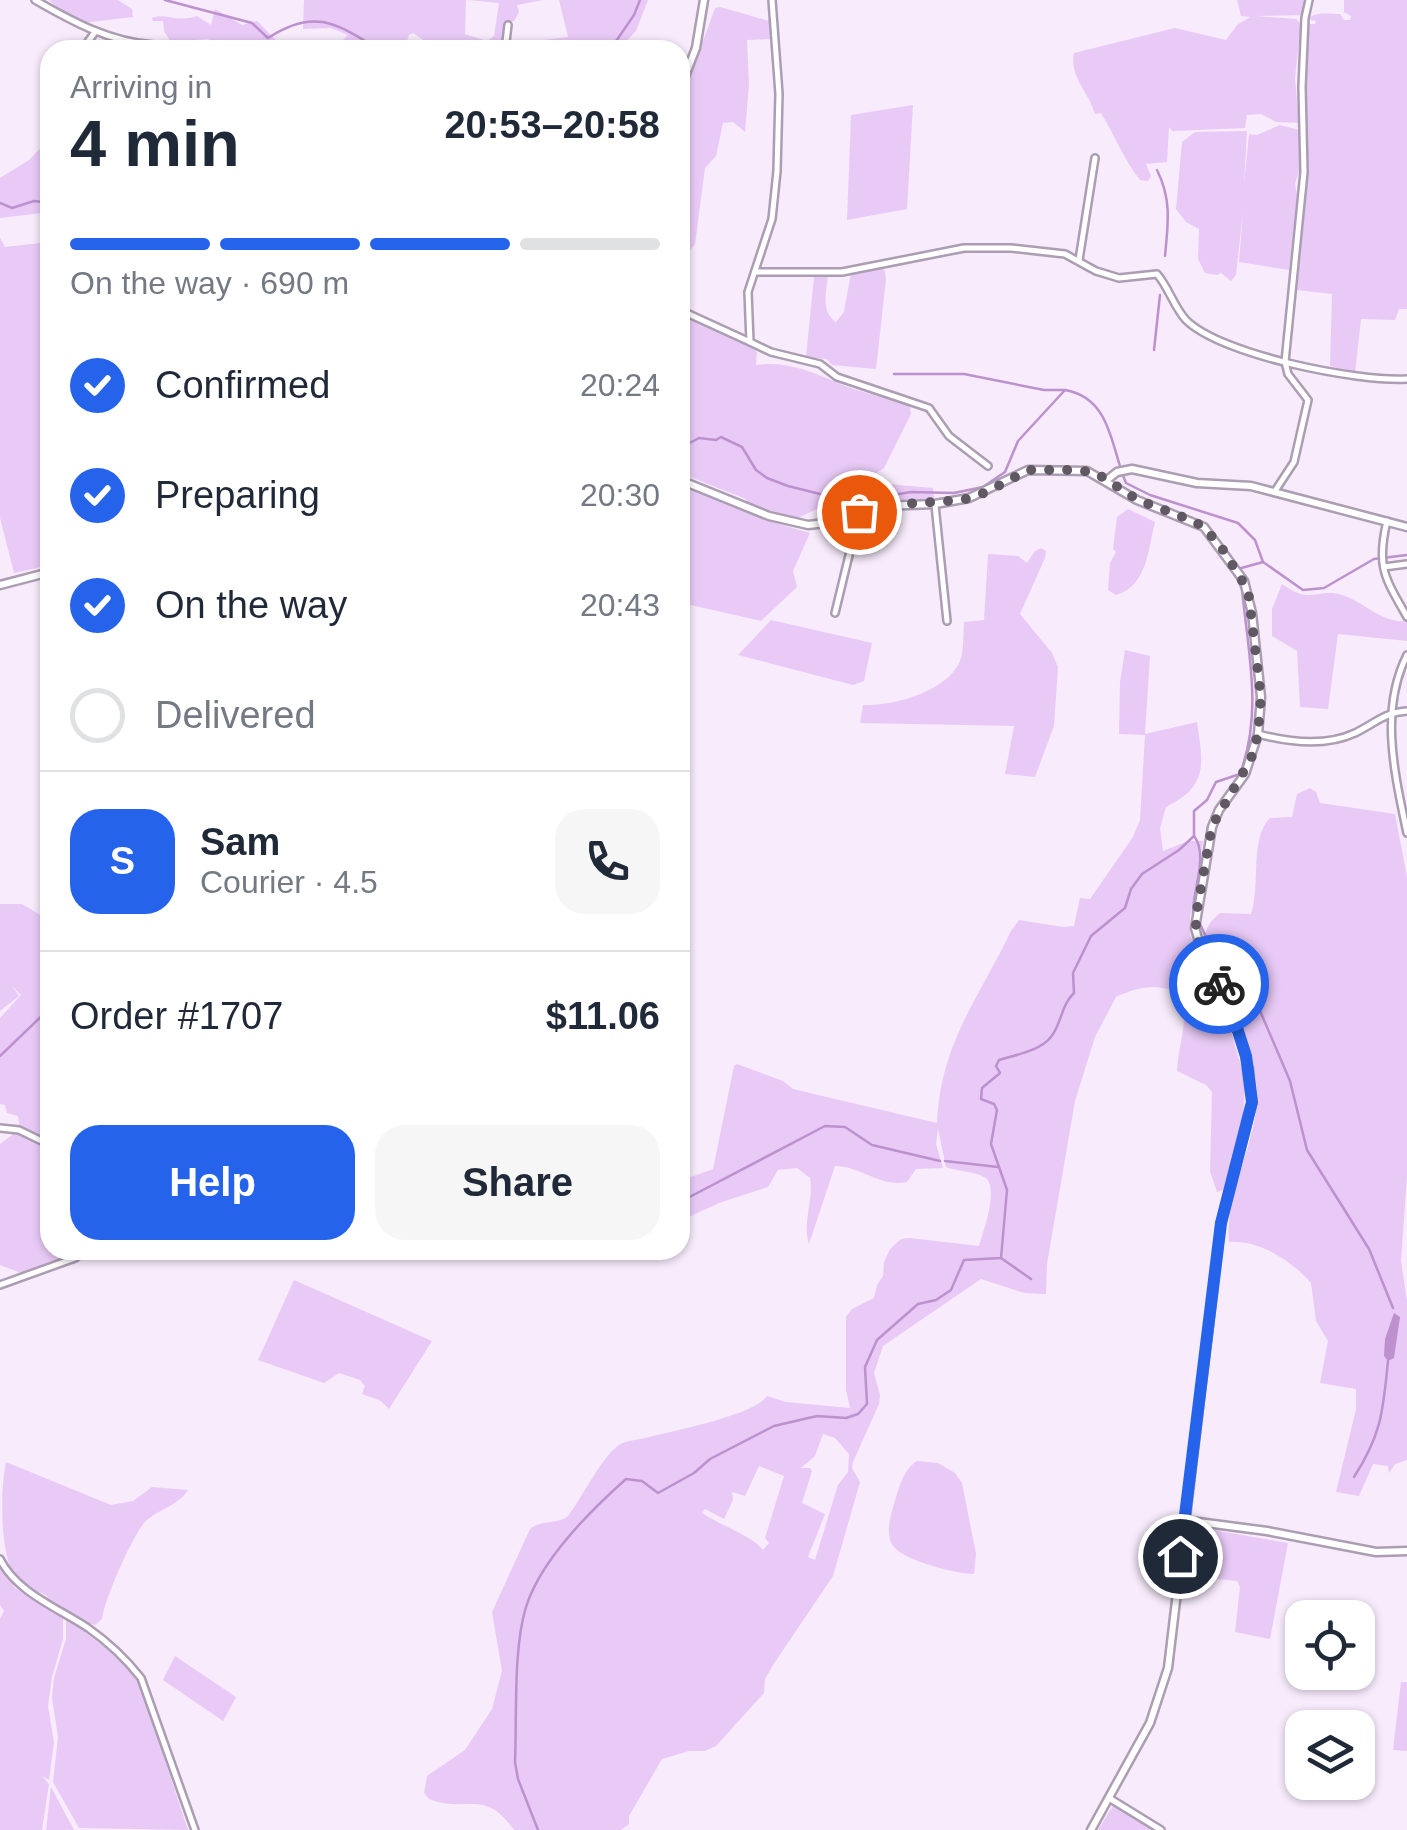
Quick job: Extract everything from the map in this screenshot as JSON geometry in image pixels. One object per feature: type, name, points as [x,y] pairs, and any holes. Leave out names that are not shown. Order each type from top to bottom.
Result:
[{"type":"main road","points":[[690,62],[704,0]]},
{"type":"main road","points":[[1110,476],[1126,469],[1197,483],[1276,491],[1407,527]]},
{"type":"main road","points":[[690,484],[798,524],[824,525],[888,505],[935,504],[976,496],[1028,470],[1083,470],[1110,476],[1138,500],[1204,527],[1238,570],[1248,590],[1261,697],[1258,734],[1245,774],[1214,821],[1196,933],[1239,1034],[1249,1068],[1252,1102],[1221,1223],[1170,1658],[1159,1700],[1140,1744],[1091,1830]]},
{"type":"main road","points":[[0,585],[40,575]]},
{"type":"main road","points":[[1184,1520],[1376,1552],[1407,1551]]},
{"type":"street","points":[[36,0],[95,32],[130,40]]},
{"type":"street","points":[[750,342],[748,292],[772,219],[777,171],[778,94],[772,0]]},
{"type":"street","points":[[1276,491],[1294,462],[1308,400],[1288,374],[1285,362],[1304,172],[1302,87],[1309,0]]},
{"type":"street","points":[[506,40],[508,25]]},
{"type":"street","points":[[89,40],[95,32]]},
{"type":"street","points":[[1078,260],[1095,158]]},
{"type":"street","points":[[755,272],[842,272],[964,248],[1037,248],[1065,254],[1119,278],[1157,274],[1185,319],[1212,337],[1285,362],[1371,378],[1407,379]]},
{"type":"street","points":[[690,315],[771,352],[820,364],[836,377],[929,408],[949,436],[988,466]]},
{"type":"street","points":[[935,504],[948,621]]},
{"type":"street","points":[[835,613],[859,512]]},
{"type":"street","points":[[1387,521],[1383,565],[1390,591],[1407,616]]},
{"type":"street","points":[[1383,565],[1407,564]]},
{"type":"street","points":[[1407,655],[1397,678],[1391,712],[1394,776],[1407,834]]},
{"type":"street","points":[[1258,734],[1286,742],[1336,739],[1353,734],[1391,712],[1407,711]]},
{"type":"street","points":[[0,1128],[19,1130],[40,1141]]},
{"type":"street","points":[[0,1286],[70,1260]]},
{"type":"street","points":[[0,1559],[11,1578],[98,1636],[126,1659],[141,1678],[195,1830]]},
{"type":"street","points":[[1109,1798],[1161,1830]]},
{"type":"shaded area","points":[[49,0],[118,0],[132,9],[133,17],[82,23],[71,19]]},
{"type":"shaded area","points":[[304,0],[466,0],[465,34],[484,40],[423,40],[413,33],[407,40],[343,40],[348,35],[331,28],[303,29]]},
{"type":"shaded area","points":[[468,0],[543,0],[517,5],[519,12],[514,21],[508,22],[505,40],[488,40],[494,36],[499,3]]},
{"type":"shaded area","points":[[559,0],[648,0],[636,31],[628,40],[543,40],[568,37]]},
{"type":"shaded area","points":[[1237,0],[1305,0],[1302,15],[1256,16],[1296,19],[1301,24],[1295,78],[1299,123],[1276,122],[1261,114],[1247,115],[1245,128],[1172,131],[1169,127],[1167,162],[1146,164],[1151,176],[1148,181],[1140,180],[1101,113],[1095,114],[1077,77],[1074,53],[1175,28],[1226,40],[1237,25],[1250,17],[1241,16]]},
{"type":"shaded area","points":[[1344,0],[1407,0],[1407,309],[1399,309],[1395,320],[1361,319],[1355,373],[1330,366],[1332,294],[1297,290],[1308,172],[1303,96],[1308,24],[1316,21],[1308,19],[1327,13],[1350,20],[1351,16],[1344,12]]},
{"type":"shaded area","points":[[715,8],[769,21],[770,39],[747,40],[745,132],[733,122],[723,123],[716,156],[705,168],[695,244],[690,251],[690,77]]},
{"type":"shaded area","points":[[215,9],[242,25],[257,21],[276,40],[170,40],[163,21],[152,18],[197,16],[211,25]]},
{"type":"shaded area","points":[[913,105],[907,209],[847,220],[851,115]]},
{"type":"shaded area","points":[[1280,125],[1299,130],[1301,164],[1295,184],[1289,270],[1239,262],[1243,211],[1236,275],[1231,281],[1221,273],[1205,273],[1198,259],[1199,229],[1186,222],[1176,209],[1182,142],[1195,132],[1247,131],[1244,184],[1249,134],[1257,135]]},
{"type":"shaded area","points":[[40,148],[40,213],[0,218],[0,178]]},
{"type":"shaded area","points":[[0,238],[5,247],[40,243],[40,567],[14,573],[0,518]]},
{"type":"shaded area","points":[[884,268],[876,369],[832,365],[827,359],[806,357],[814,277],[828,276],[826,307],[836,322],[844,312],[851,273]]},
{"type":"shaded area","points":[[690,317],[752,347],[757,352],[756,365],[815,373],[910,406],[911,414],[884,468],[873,475],[867,487],[887,484],[933,488],[934,499],[883,500],[846,513],[821,507],[796,519],[746,503],[746,499],[690,477]]},
{"type":"shaded area","points":[[690,489],[810,533],[793,571],[797,587],[761,621],[690,605]]},
{"type":"shaded area","points":[[1128,509],[1155,522],[1140,575],[1134,584],[1116,595],[1108,590],[1110,563],[1116,552],[1113,549],[1117,517]]},
{"type":"shaded area","points":[[1041,548],[1046,551],[1045,558],[1020,614],[1052,653],[1058,667],[1054,726],[1035,777],[1005,774],[1014,726],[860,723],[863,705],[918,695],[953,672],[961,657],[964,622],[984,620],[988,554],[1018,556],[1027,563]]},
{"type":"shaded area","points":[[1282,584],[1301,594],[1342,595],[1381,616],[1407,621],[1407,641],[1338,634],[1328,709],[1300,707],[1297,651],[1272,636],[1272,609]]},
{"type":"shaded area","points":[[771,620],[872,643],[864,681],[853,685],[738,655]]},
{"type":"shaded area","points":[[1125,650],[1150,656],[1145,734],[1197,722],[1200,772],[1190,791],[1166,807],[1160,828],[1163,851],[1188,841],[1203,841],[1190,935],[1223,1002],[1245,1081],[1243,1119],[1226,1189],[1217,1192],[1210,1171],[1212,1092],[1177,1071],[1184,1021],[1181,999],[1174,992],[1157,987],[1116,997],[1095,1037],[1075,1101],[1047,1264],[1046,1294],[1024,1293],[981,1279],[883,1346],[874,1373],[879,1404],[853,1462],[860,1482],[833,1576],[773,1665],[765,1679],[764,1693],[716,1746],[662,1759],[629,1816],[629,1824],[621,1830],[514,1830],[484,1805],[429,1799],[424,1793],[427,1776],[465,1750],[492,1709],[502,1671],[492,1612],[530,1529],[568,1516],[606,1458],[622,1443],[731,1416],[767,1396],[786,1402],[850,1408],[846,1390],[846,1317],[852,1309],[874,1298],[890,1249],[901,1239],[910,1238],[979,1246],[989,1212],[990,1185],[979,1175],[946,1167],[938,1129],[936,1144],[943,1168],[916,1169],[907,1182],[888,1182],[835,1166],[809,1244],[810,1178],[797,1168],[778,1170],[768,1187],[690,1216],[690,1177],[713,1169],[737,1064],[783,1081],[793,1089],[937,1123],[953,1045],[1011,931],[1019,920],[1074,926],[1080,898],[1090,899],[1133,837],[1140,820],[1145,735],[1119,734]],"holes":[[[823,1434],[835,1438],[849,1454],[848,1472],[838,1485],[815,1560],[808,1557],[825,1514],[802,1503],[812,1471],[801,1468],[815,1456]],[[759,1466],[784,1476],[765,1538],[769,1543],[763,1550],[702,1513],[705,1509],[724,1519],[733,1500],[732,1492],[745,1496]]]},
{"type":"shaded area","points":[[1310,788],[1320,803],[1395,814],[1407,877],[1407,1177],[1401,1261],[1407,1301],[1407,1460],[1395,1464],[1389,1473],[1388,1466],[1373,1464],[1359,1496],[1336,1492],[1356,1409],[1356,1389],[1320,1383],[1328,1341],[1316,1321],[1311,1283],[1274,1254],[1252,1244],[1229,1242],[1233,1197],[1252,1134],[1257,1090],[1239,1014],[1210,959],[1205,935],[1220,913],[1251,914],[1257,850],[1264,827],[1270,818],[1292,817],[1297,794]]},
{"type":"shaded area","points":[[0,904],[22,904],[40,915],[40,1260],[58,1260],[21,1273],[0,1265],[0,1144],[20,1129],[18,1116],[7,1113],[5,1105],[0,1104],[0,1018],[21,995],[12,986],[19,996],[0,1011]]},
{"type":"shaded area","points":[[294,1280],[432,1341],[389,1409],[381,1401],[362,1394],[365,1386],[360,1380],[339,1373],[324,1383],[258,1360]]},
{"type":"shaded area","points":[[1394,1313],[1400,1317],[1394,1358],[1388,1361],[1384,1356],[1385,1339]]},
{"type":"shaded area","points":[[917,1461],[938,1463],[955,1473],[962,1483],[976,1554],[974,1574],[920,1562],[900,1552],[891,1542],[889,1524],[898,1490],[905,1473]]},
{"type":"shaded area","points":[[6,1462],[111,1505],[133,1501],[152,1487],[188,1490],[139,1530],[113,1584],[102,1619],[95,1625],[81,1622],[14,1576],[2,1520]]},
{"type":"shaded area","points":[[1196,1527],[1288,1543],[1270,1639],[1235,1632],[1240,1587],[1237,1581],[1189,1576],[1185,1570],[1187,1535]]},
{"type":"shaded area","points":[[0,1565],[15,1588],[63,1617],[63,1639],[48,1706],[54,1742],[49,1780],[42,1776],[49,1784],[42,1830],[0,1830],[0,1619],[4,1611],[0,1605]]},
{"type":"shaded area","points":[[66,1618],[114,1654],[139,1682],[188,1830],[79,1828],[53,1782],[58,1737],[52,1698],[66,1639]]},
{"type":"shaded area","points":[[175,1656],[236,1697],[223,1721],[163,1680]]},
{"type":"shaded area","points":[[1401,1682],[1407,1682],[1407,1751],[1393,1750]]},
{"type":"shaded area","points":[[51,1787],[74,1830],[46,1830]]},
{"type":"shaded area","points":[[1114,1804],[1157,1830],[1098,1830]]},
{"type":"waterway","points":[[165,0],[252,23],[268,38],[299,23],[313,21],[338,27],[363,40]]},
{"type":"waterway","points":[[617,40],[640,0]]},
{"type":"waterway","points":[[1157,170],[1167,202],[1165,256]]},
{"type":"waterway","points":[[0,203],[12,208],[40,202]]},
{"type":"waterway","points":[[1154,350],[1160,295]]},
{"type":"waterway","points":[[894,374],[964,374],[1044,390],[1065,390]]},
{"type":"waterway","points":[[690,443],[699,438],[721,437],[742,447],[756,470],[767,478],[852,502],[911,492],[954,493],[983,487],[1005,472],[1018,441],[1065,390],[1080,395],[1101,414],[1126,483],[1150,495],[1238,523],[1255,540],[1263,562],[1303,590],[1324,588],[1374,559],[1407,555]]},
{"type":"waterway","points":[[1238,569],[1263,562]]},
{"type":"waterway","points":[[538,1830],[515,1762],[519,1643],[533,1589],[568,1537],[626,1479],[642,1481],[658,1493],[710,1459],[774,1426],[817,1416],[846,1418],[858,1414],[867,1404],[865,1367],[877,1340],[918,1304],[936,1300],[951,1290],[964,1260],[1001,1258],[1007,1190],[991,1144],[997,1110],[994,1104],[981,1099],[982,1088],[1000,1073],[996,1066],[999,1060],[1034,1049],[1051,1037],[1074,993],[1073,973],[1091,936],[1125,908],[1131,889],[1142,874],[1194,836],[1194,811],[1207,800],[1216,782],[1240,774],[1251,728],[1252,682],[1242,589],[1235,574]]},
{"type":"waterway","points":[[1193,914],[1200,863],[1194,836]]},
{"type":"waterway","points":[[1198,920],[1211,947],[1243,980],[1255,999],[1290,1081],[1307,1150],[1369,1249],[1393,1308]]},
{"type":"waterway","points":[[0,1056],[40,1018]]},
{"type":"waterway","points":[[690,1197],[825,1126],[845,1127],[872,1145],[940,1161]]},
{"type":"waterway","points":[[945,1161],[998,1167]]},
{"type":"waterway","points":[[1001,1258],[1031,1279]]},
{"type":"waterway","points":[[1354,1477],[1380,1421],[1388,1361]]},
{"type":"way so far","points":[[859,512],[888,505],[963,500],[1028,470],[1087,470],[1138,500],[1196,522],[1218,542],[1248,590],[1261,697],[1251,759],[1212,826],[1196,915],[1196,937],[1219,984]]},
{"type":"route","points":[[1180,1556],[1221,1223],[1252,1102],[1246,1056],[1219,984]]}]
